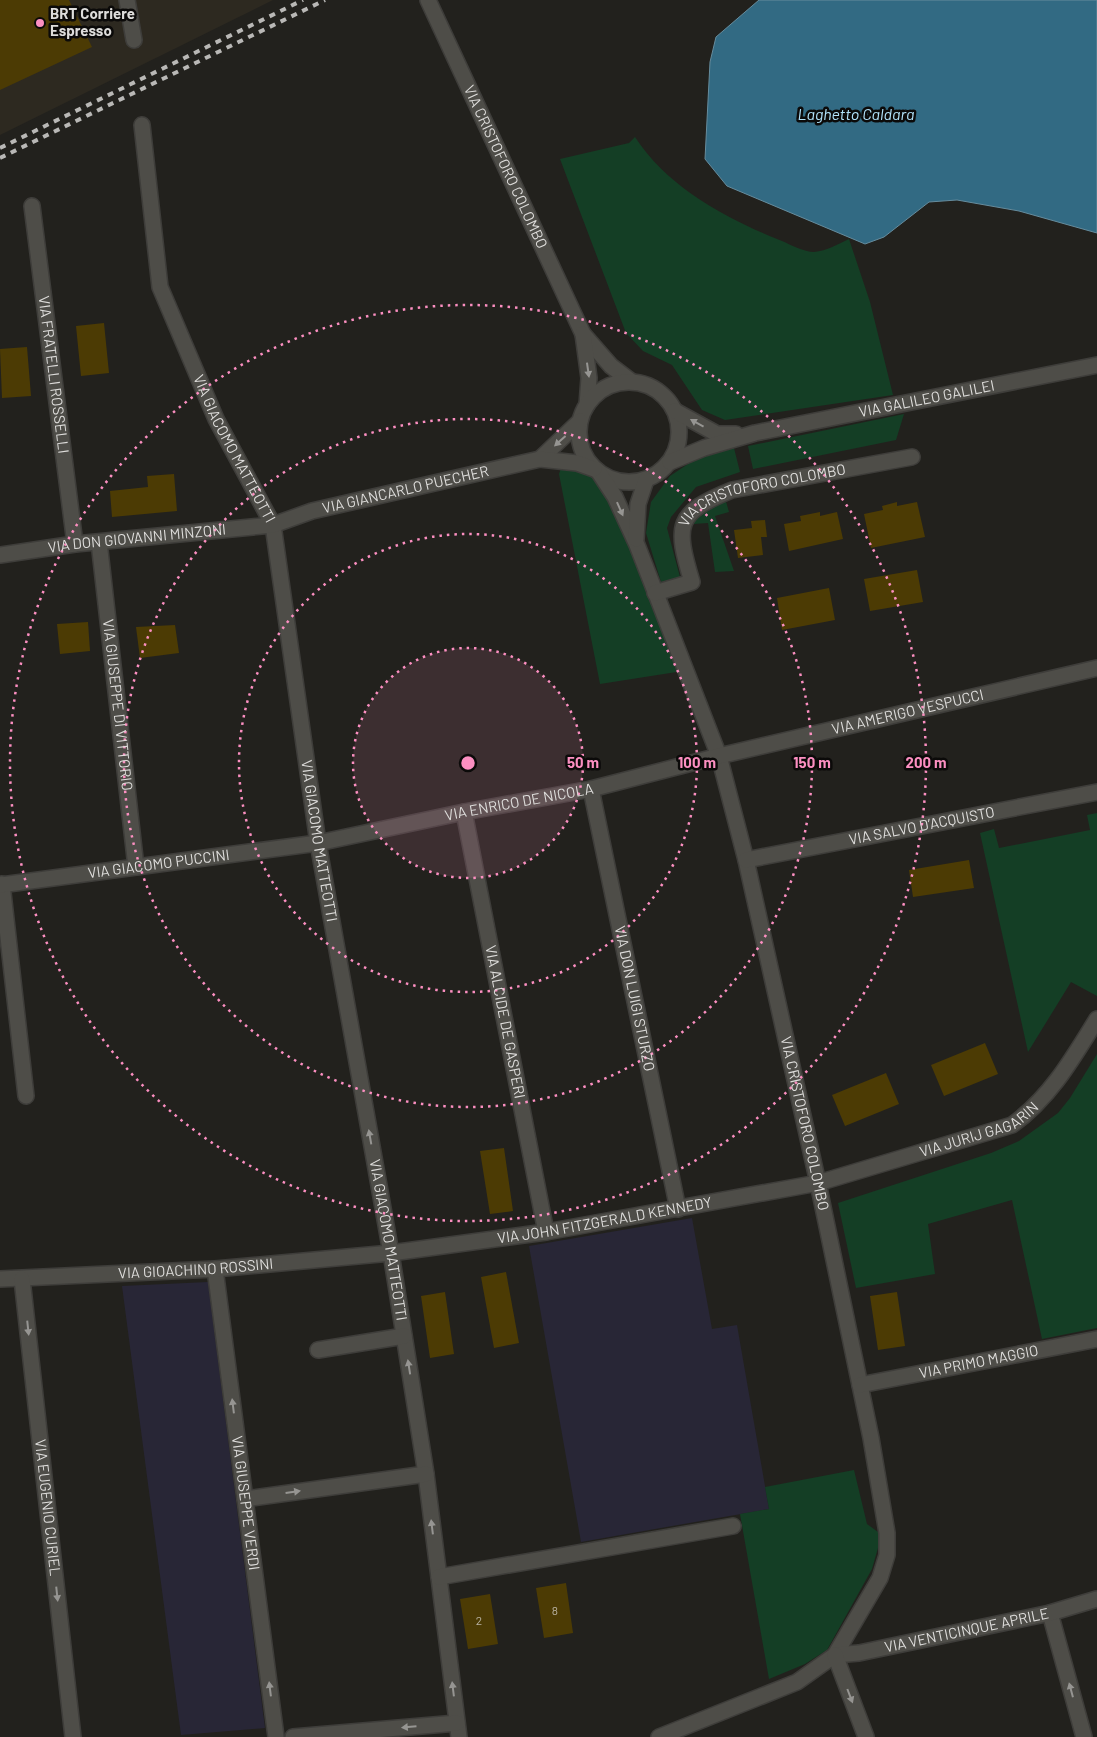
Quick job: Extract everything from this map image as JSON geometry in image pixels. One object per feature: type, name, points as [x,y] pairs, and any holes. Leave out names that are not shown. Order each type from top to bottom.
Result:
[{"type":"street","points":[[127,0],[134,40]]},
{"type":"street","name":"VIA CRISTOFORO COLOMBO","points":[[428,0],[583,334],[611,366],[632,382]]},
{"type":"street","name":"VIA GIACOMO MATTEOTTI","points":[[142,125],[160,287],[216,419],[273,525],[318,843],[391,1253],[426,1474],[458,1730]]},
{"type":"street","name":"VIA FRATELLI ROSSELLI","points":[[32,206],[75,544]]},
{"type":"street","name":"VIA CRISTOFORO COLOMBO","points":[[583,334],[589,378],[587,405]]},
{"type":"street","name":"VIA GALILEO GALILEI","points":[[670,462],[704,448],[756,433],[1097,366]]},
{"type":"street","points":[[632,382],[649,386],[664,396],[675,411],[679,437],[676,450],[670,462],[660,473],[646,480],[623,482],[597,471],[584,455],[579,438],[580,421],[587,405],[595,395],[606,387],[632,382]]},
{"type":"street","name":"VIA GALILEO GALILEI","points":[[675,411],[717,434],[756,433]]},
{"type":"street","points":[[540,459],[580,421]]},
{"type":"street","name":"VIA CRISTOFORO COLOMBO","points":[[655,593],[692,582],[682,544],[681,527],[689,513],[705,501],[732,490],[912,457]]},
{"type":"street","name":"VIA GIANCARLO PUECHER","points":[[273,525],[312,511],[540,459],[577,463],[597,471]]},
{"type":"street","name":"VIA CRISTOFORO COLOMBO","points":[[597,471],[615,497],[636,545],[719,756],[746,860],[818,1183],[860,1385],[888,1533],[887,1555],[880,1578],[835,1655]]},
{"type":"street","name":"VIA CRISTOFORO COLOMBO","points":[[636,545],[638,504],[646,480]]},
{"type":"street","name":"VIA DON GIOVANNI MINZONI","points":[[0,554],[75,544],[273,525]]},
{"type":"street","name":"VIA GIUSEPPE DI VITTORIO","points":[[99,542],[136,867]]},
{"type":"street","name":"VIA AMERIGO VESPUCCI","points":[[719,756],[1097,668]]},
{"type":"street","name":"VIA ENRICO DE NICOLA","points":[[318,843],[464,812],[591,789],[719,756]]},
{"type":"street","name":"VIA DON LUIGI STURZO","points":[[591,789],[678,1209]]},
{"type":"street","name":"VIA SALVO D’ACQUISTO","points":[[746,860],[1097,792]]},
{"type":"street","name":"VIA ALCIDE DE GASPERI","points":[[464,812],[546,1232]]},
{"type":"street","name":"VIA GIACOMO PUCCINI","points":[[1,885],[318,843]]},
{"type":"street","points":[[1,885],[26,1096]]},
{"type":"street","name":"VIA JURIJ GAGARIN","points":[[818,1183],[1012,1125],[1035,1108],[1060,1078],[1097,1019]]},
{"type":"street","name":"VIA JOHN FITZGERALD KENNEDY","points":[[391,1253],[546,1232],[818,1183]]},
{"type":"street","name":"VIA GIOACHINO ROSSINI","points":[[0,1279],[215,1268],[391,1253]]},
{"type":"street","name":"VIA GIUSEPPE VERDI","points":[[215,1268],[276,1737]]},
{"type":"street","name":"VIA EUGENIO CURIEL","points":[[22,1279],[73,1737]]},
{"type":"street","points":[[318,1350],[404,1336]]},
{"type":"street","name":"VIA PRIMO MAGGIO","points":[[860,1385],[1097,1340]]},
{"type":"street","points":[[245,1499],[426,1474]]},
{"type":"street","points":[[439,1577],[732,1526]]},
{"type":"street","name":"VIA VENTICINQUE APRILE","points":[[835,1655],[859,1653],[1050,1613],[1097,1600]]},
{"type":"street","points":[[1050,1613],[1084,1737]]},
{"type":"street","points":[[659,1737],[797,1682],[835,1655],[866,1737]]},
{"type":"street","points":[[293,1737],[458,1730]]},
{"type":"shaded area","points":[[0,0],[273,0],[0,135]]},
{"type":"shaded area","points":[[692,1218],[712,1329],[737,1325],[769,1509],[581,1542],[529,1246]]},
{"type":"shaded area","points":[[208,1282],[265,1728],[181,1735],[122,1286]]},
{"type":"green space","points":[[635,137],[664,172],[682,187],[700,200],[740,223],[810,252],[832,247],[849,239],[870,302],[893,395],[725,420],[702,410],[672,365],[643,351],[626,333],[560,159],[629,143]]},
{"type":"green space","points":[[904,414],[896,440],[753,469],[748,446]]},
{"type":"green space","points":[[734,448],[740,472],[696,487],[671,517],[667,528],[680,577],[661,582],[646,533],[651,502],[670,476],[694,460]]},
{"type":"green space","points":[[561,468],[581,468],[595,477],[613,502],[683,671],[600,684],[559,474]]},
{"type":"green space","points":[[725,498],[729,512],[715,516],[734,571],[715,572],[708,523],[693,524],[698,514]]},
{"type":"green space","points":[[1097,813],[1097,996],[1071,982],[1028,1052],[980,833],[994,829],[999,848],[1090,830],[1087,815]]},
{"type":"green space","points":[[1097,1054],[1097,1328],[1042,1339],[1012,1200],[928,1224],[935,1274],[856,1288],[838,1203],[991,1153],[1019,1141],[1058,1113],[1070,1098]]},
{"type":"green space","points":[[854,1470],[867,1524],[878,1532],[878,1548],[872,1569],[827,1650],[805,1664],[769,1679],[740,1514],[769,1509],[765,1487]]},
{"type":"water","name":"Laghetto Caldara","points":[[759,0],[1097,0],[1097,233],[1019,211],[957,200],[929,202],[884,237],[865,244],[727,186],[705,159],[710,62],[716,37]]},
{"type":"building","name":"BRT Corriere Espresso","points":[[0,0],[69,0],[92,47],[0,90]]},
{"type":"building","points":[[104,323],[109,373],[81,376],[76,326]]},
{"type":"building","points":[[27,347],[31,396],[2,398],[0,349]]},
{"type":"building","points":[[174,474],[177,511],[112,517],[110,491],[148,487],[147,476]]},
{"type":"building","points":[[897,502],[897,506],[917,502],[925,537],[871,548],[864,514],[883,510],[882,506]]},
{"type":"building","points":[[820,512],[820,516],[837,512],[843,539],[789,551],[784,524],[801,521],[800,516]]},
{"type":"building","points":[[765,520],[767,537],[761,537],[763,555],[738,558],[734,530],[752,528],[751,521]]},
{"type":"building","points":[[917,570],[923,602],[870,611],[864,579]]},
{"type":"building","points":[[829,588],[835,620],[782,630],[777,598]]},
{"type":"building","points":[[88,622],[90,651],[60,654],[57,624]]},
{"type":"building","points":[[175,625],[179,653],[140,658],[136,627]]},
{"type":"building","points":[[969,860],[974,888],[913,897],[909,870]]},
{"type":"building","points":[[985,1043],[998,1074],[944,1096],[931,1065]]},
{"type":"building","points":[[886,1073],[899,1104],[845,1126],[832,1095]]},
{"type":"building","points":[[504,1148],[513,1211],[490,1214],[480,1151]]},
{"type":"building","points":[[506,1272],[519,1343],[494,1348],[481,1277]]},
{"type":"building","points":[[445,1292],[454,1354],[430,1358],[421,1296]]},
{"type":"building","points":[[897,1292],[905,1346],[878,1350],[870,1296]]},
{"type":"building","points":[[566,1583],[573,1633],[544,1638],[536,1588]]},
{"type":"building","points":[[490,1594],[498,1644],[468,1649],[460,1599]]},
{"type":"railway","points":[[0,148],[303,0]]},
{"type":"railway","points":[[0,158],[325,0]]},
{"type":"place","name":"BRT Corriere Espresso","points":[[40,23]]}]
